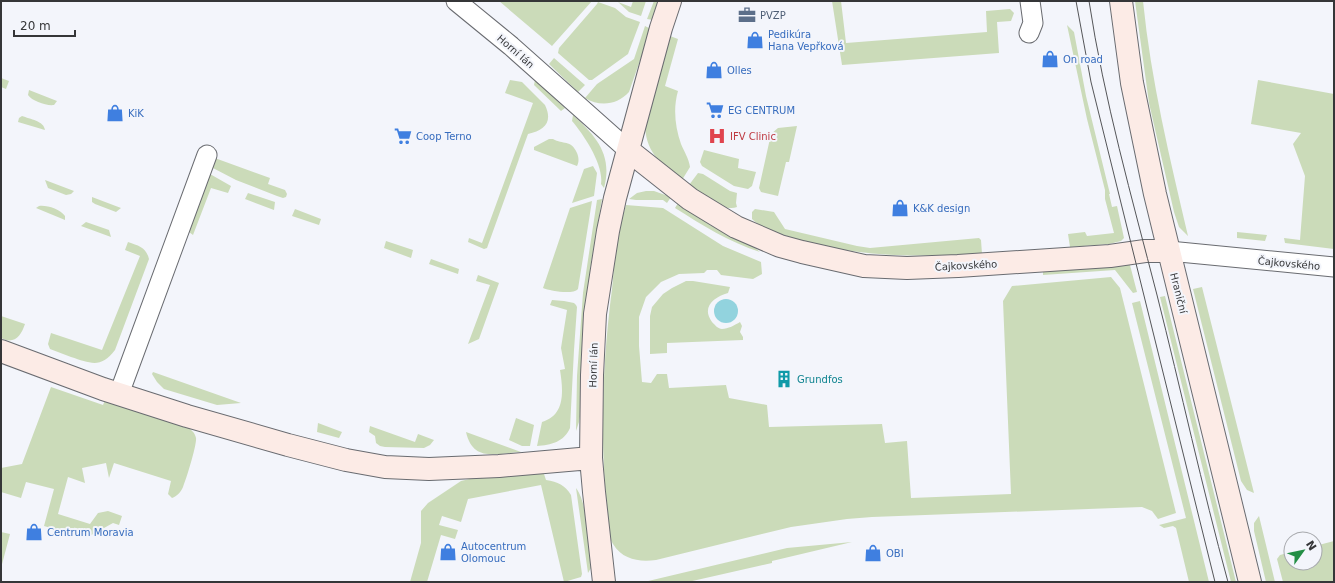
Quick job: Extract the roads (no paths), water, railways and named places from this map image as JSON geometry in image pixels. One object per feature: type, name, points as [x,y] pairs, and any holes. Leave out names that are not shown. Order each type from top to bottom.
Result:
[{"type":"street","name":"Horní lán","points":[[456,1],[517,51],[628,150]]},
{"type":"street","name":"Horní lán","points":[[604,582],[594,492],[592,458],[592,376],[595,314],[608,231],[628,150],[661,28],[670,1]]},
{"type":"street","points":[[1029,33],[1033,23],[1030,1]]},
{"type":"street","name":"Hraniční","points":[[1121,1],[1132,83],[1155,194],[1250,582]]},
{"type":"street","name":"Čajkovského","points":[[628,150],[690,199],[736,227],[788,248],[822,258],[864,266],[907,268],[958,266],[1110,256],[1145,251],[1169,251],[1334,267]]},
{"type":"street","points":[[120,394],[207,155]]},
{"type":"street","points":[[1,351],[120,394],[288,445],[346,460],[406,469],[454,468],[592,458]]},
{"type":"water","points":[[726,299],[735,302],[738,311],[735,320],[726,323],[717,320],[714,311],[717,302]]},
{"type":"tram line","points":[[1076,1],[1091,82],[1215,582]]},
{"type":"tram line","points":[[1089,1],[1102,75],[1119,149],[1157,295],[1228,582]]},
{"type":"place","name":"PVZP","points":[[747,15]]},
{"type":"place","name":"Pedikúra Hana Vepřková","points":[[755,40]]},
{"type":"place","name":"On road","points":[[1050,59]]},
{"type":"place","name":"Olles","points":[[714,70]]},
{"type":"place","name":"EG CENTRUM","points":[[715,110]]},
{"type":"place","name":"KiK","points":[[115,113]]},
{"type":"place","name":"Coop Terno","points":[[403,136]]},
{"type":"place","name":"IFV Clinic","points":[[717,136]]},
{"type":"place","name":"K&K design","points":[[900,208]]},
{"type":"place","name":"Grundfos","points":[[784,379]]},
{"type":"place","name":"Centrum Moravia","points":[[34,532]]},
{"type":"place","name":"Autocentrum Olomouc","points":[[448,552]]},
{"type":"place","name":"OBI","points":[[873,553]]}]
